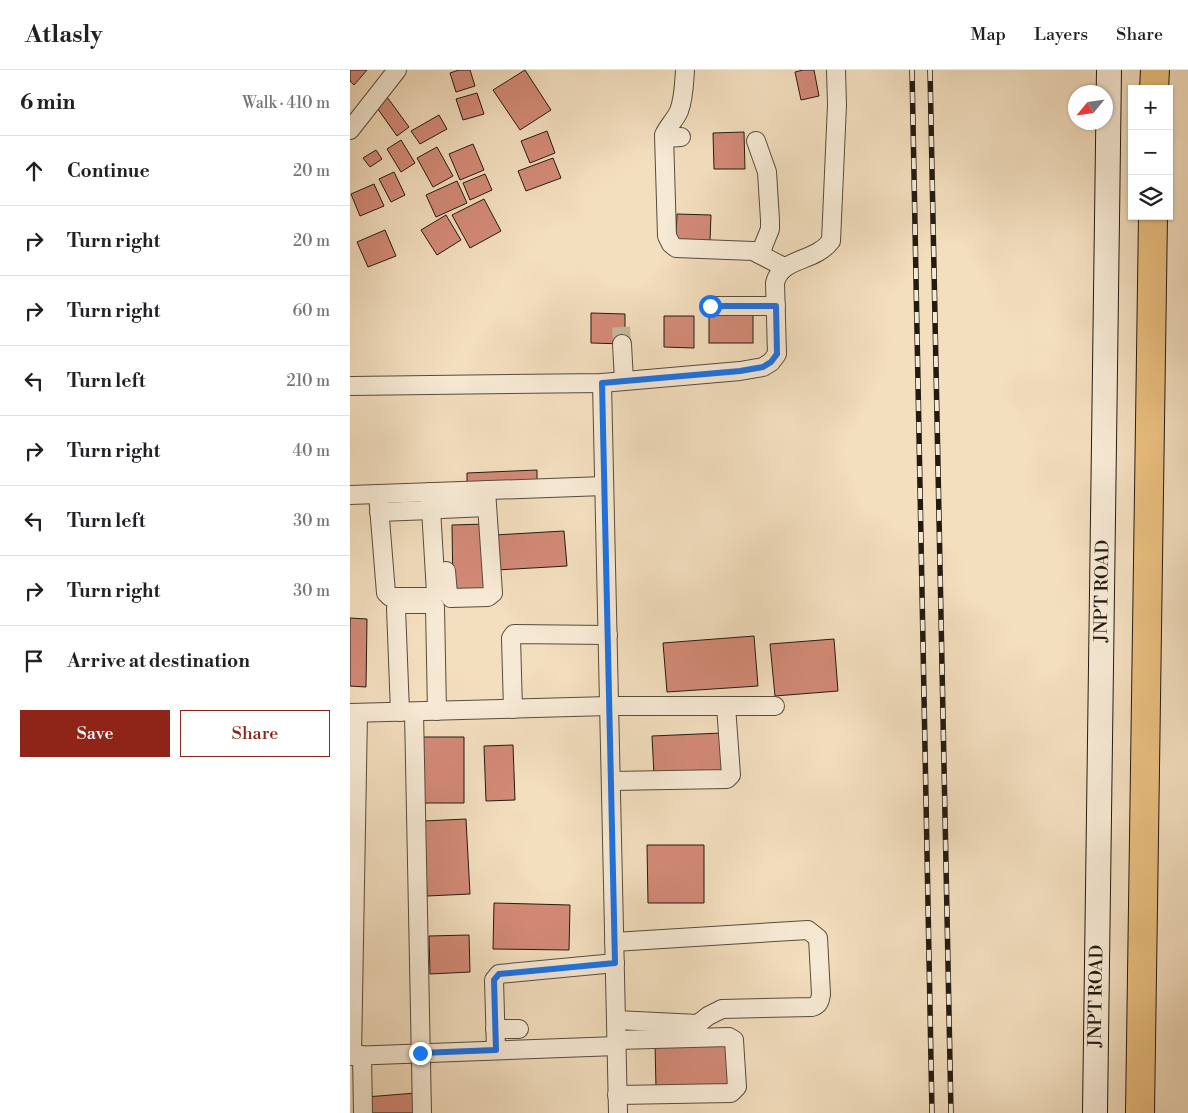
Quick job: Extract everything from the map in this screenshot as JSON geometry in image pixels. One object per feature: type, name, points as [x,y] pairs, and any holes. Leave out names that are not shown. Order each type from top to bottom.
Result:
[{"type":"highway","points":[[1154,85],[1155,70]]},
{"type":"highway","points":[[1140,1113],[1153,220]]},
{"type":"highway","points":[[1130,1113],[1142,1056]]},
{"type":"street","points":[[350,130],[397,70]]},
{"type":"street","points":[[685,70],[682,101],[678,113],[668,126],[673,138],[667,236],[671,244],[676,248],[754,251],[784,267]]},
{"type":"street","points":[[350,386],[602,383],[740,371],[763,367],[771,362],[777,354],[775,283],[777,274],[784,267],[818,254],[831,241],[836,125],[836,70]]},
{"type":"street","name":"JNPT ROAD","points":[[1095,1113],[1109,70]]},
{"type":"street","points":[[756,141],[767,172],[770,220],[770,229],[760,254]]},
{"type":"street","points":[[710,306],[776,306]]},
{"type":"street","points":[[622,344],[624,381]]},
{"type":"street","points":[[602,383],[618,1113]]},
{"type":"street","points":[[379,512],[435,501],[486,499],[604,486]]},
{"type":"street","points":[[350,495],[378,494],[435,501]]},
{"type":"street","points":[[378,494],[386,592],[390,597],[432,597],[436,593],[435,501]]},
{"type":"street","points":[[435,501],[448,594],[452,598],[488,597],[493,593],[486,499]]},
{"type":"street","points":[[422,1113],[407,712],[396,608],[399,604],[431,604],[434,607],[437,711]]},
{"type":"street","points":[[513,709],[510,638],[514,634],[608,635]]},
{"type":"street","points":[[363,1113],[355,1056],[354,713],[609,706],[775,706]]},
{"type":"street","points":[[611,781],[727,779],[731,775],[726,706]]},
{"type":"street","points":[[614,942],[808,930],[818,938],[821,994],[820,1002],[817,1006],[722,1009],[698,1024],[616,1020]]},
{"type":"street","points":[[496,1050],[494,980],[499,974],[615,963]]},
{"type":"street","points":[[495,1029],[519,1030]]},
{"type":"street","points":[[355,1056],[729,1037],[734,1040],[737,1087],[731,1093],[618,1095]]},
{"type":"building","points":[[350,70],[367,70],[354,85],[350,81]]},
{"type":"building","points":[[459,70],[470,70],[475,86],[456,92],[450,73]]},
{"type":"building","points":[[525,70],[551,110],[520,130],[493,90]]},
{"type":"building","points":[[814,70],[819,96],[801,100],[795,72]]},
{"type":"building","points":[[477,93],[484,114],[463,120],[456,99]]},
{"type":"building","points":[[387,97],[409,127],[397,136],[375,105]]},
{"type":"building","points":[[439,115],[447,129],[420,144],[411,131]]},
{"type":"building","points":[[547,131],[555,153],[530,163],[521,141]]},
{"type":"building","points":[[744,132],[745,169],[714,169],[713,133]]},
{"type":"building","points":[[401,140],[415,163],[401,172],[387,149]]},
{"type":"building","points":[[473,144],[484,170],[460,180],[449,154]]},
{"type":"building","points":[[437,147],[453,176],[433,187],[417,158]]},
{"type":"building","points":[[376,150],[382,159],[370,167],[363,158]]},
{"type":"building","points":[[553,158],[561,178],[526,191],[518,171]]},
{"type":"building","points":[[394,172],[405,195],[391,202],[379,179]]},
{"type":"building","points":[[485,174],[492,190],[470,200],[463,183]]},
{"type":"building","points":[[457,181],[467,203],[436,217],[426,195]]},
{"type":"building","points":[[374,184],[384,206],[360,216],[351,194]]},
{"type":"building","points":[[484,199],[501,231],[470,248],[452,215]]},
{"type":"building","points":[[677,214],[711,215],[710,241],[676,240]]},
{"type":"building","points":[[446,215],[461,240],[437,255],[421,230]]},
{"type":"building","points":[[385,230],[396,256],[368,267],[357,242]]},
{"type":"building","points":[[709,309],[753,309],[753,343],[709,343]]},
{"type":"building","points":[[591,313],[625,314],[625,344],[591,343]]},
{"type":"building","points":[[664,316],[694,316],[694,348],[664,347]]},
{"type":"building","points":[[537,470],[537,482],[467,485],[467,473]]},
{"type":"building","points":[[487,524],[488,591],[453,591],[452,525]]},
{"type":"building","points":[[564,531],[567,566],[497,570],[495,535]]},
{"type":"building","points":[[350,618],[367,619],[366,687],[350,686]]},
{"type":"building","points":[[754,636],[758,686],[667,692],[663,643]]},
{"type":"building","points":[[834,639],[838,691],[775,696],[770,644]]},
{"type":"building","points":[[722,733],[724,771],[654,775],[652,736]]},
{"type":"building","points":[[420,737],[464,737],[464,803],[421,803]]},
{"type":"building","points":[[513,745],[515,800],[486,801],[484,746]]},
{"type":"building","points":[[466,819],[470,894],[427,896],[424,821]]},
{"type":"building","points":[[647,845],[704,845],[704,903],[648,903]]},
{"type":"building","points":[[494,903],[570,905],[569,950],[493,949]]},
{"type":"building","points":[[469,935],[470,972],[430,974],[429,936]]},
{"type":"building","points":[[728,1042],[730,1087],[656,1088],[655,1044]]},
{"type":"building","points":[[416,1093],[416,1113],[367,1113],[366,1097]]},
{"type":"tunnel","points":[[621,327],[622,344]]},
{"type":"railway","points":[[912,70],[932,1113]]},
{"type":"railway","points":[[930,70],[951,1113]]},
{"type":"route","points":[[420,1053],[496,1050],[494,980],[499,974],[615,963],[602,383],[740,371],[763,367],[771,362],[777,354],[776,306],[710,306]]}]
